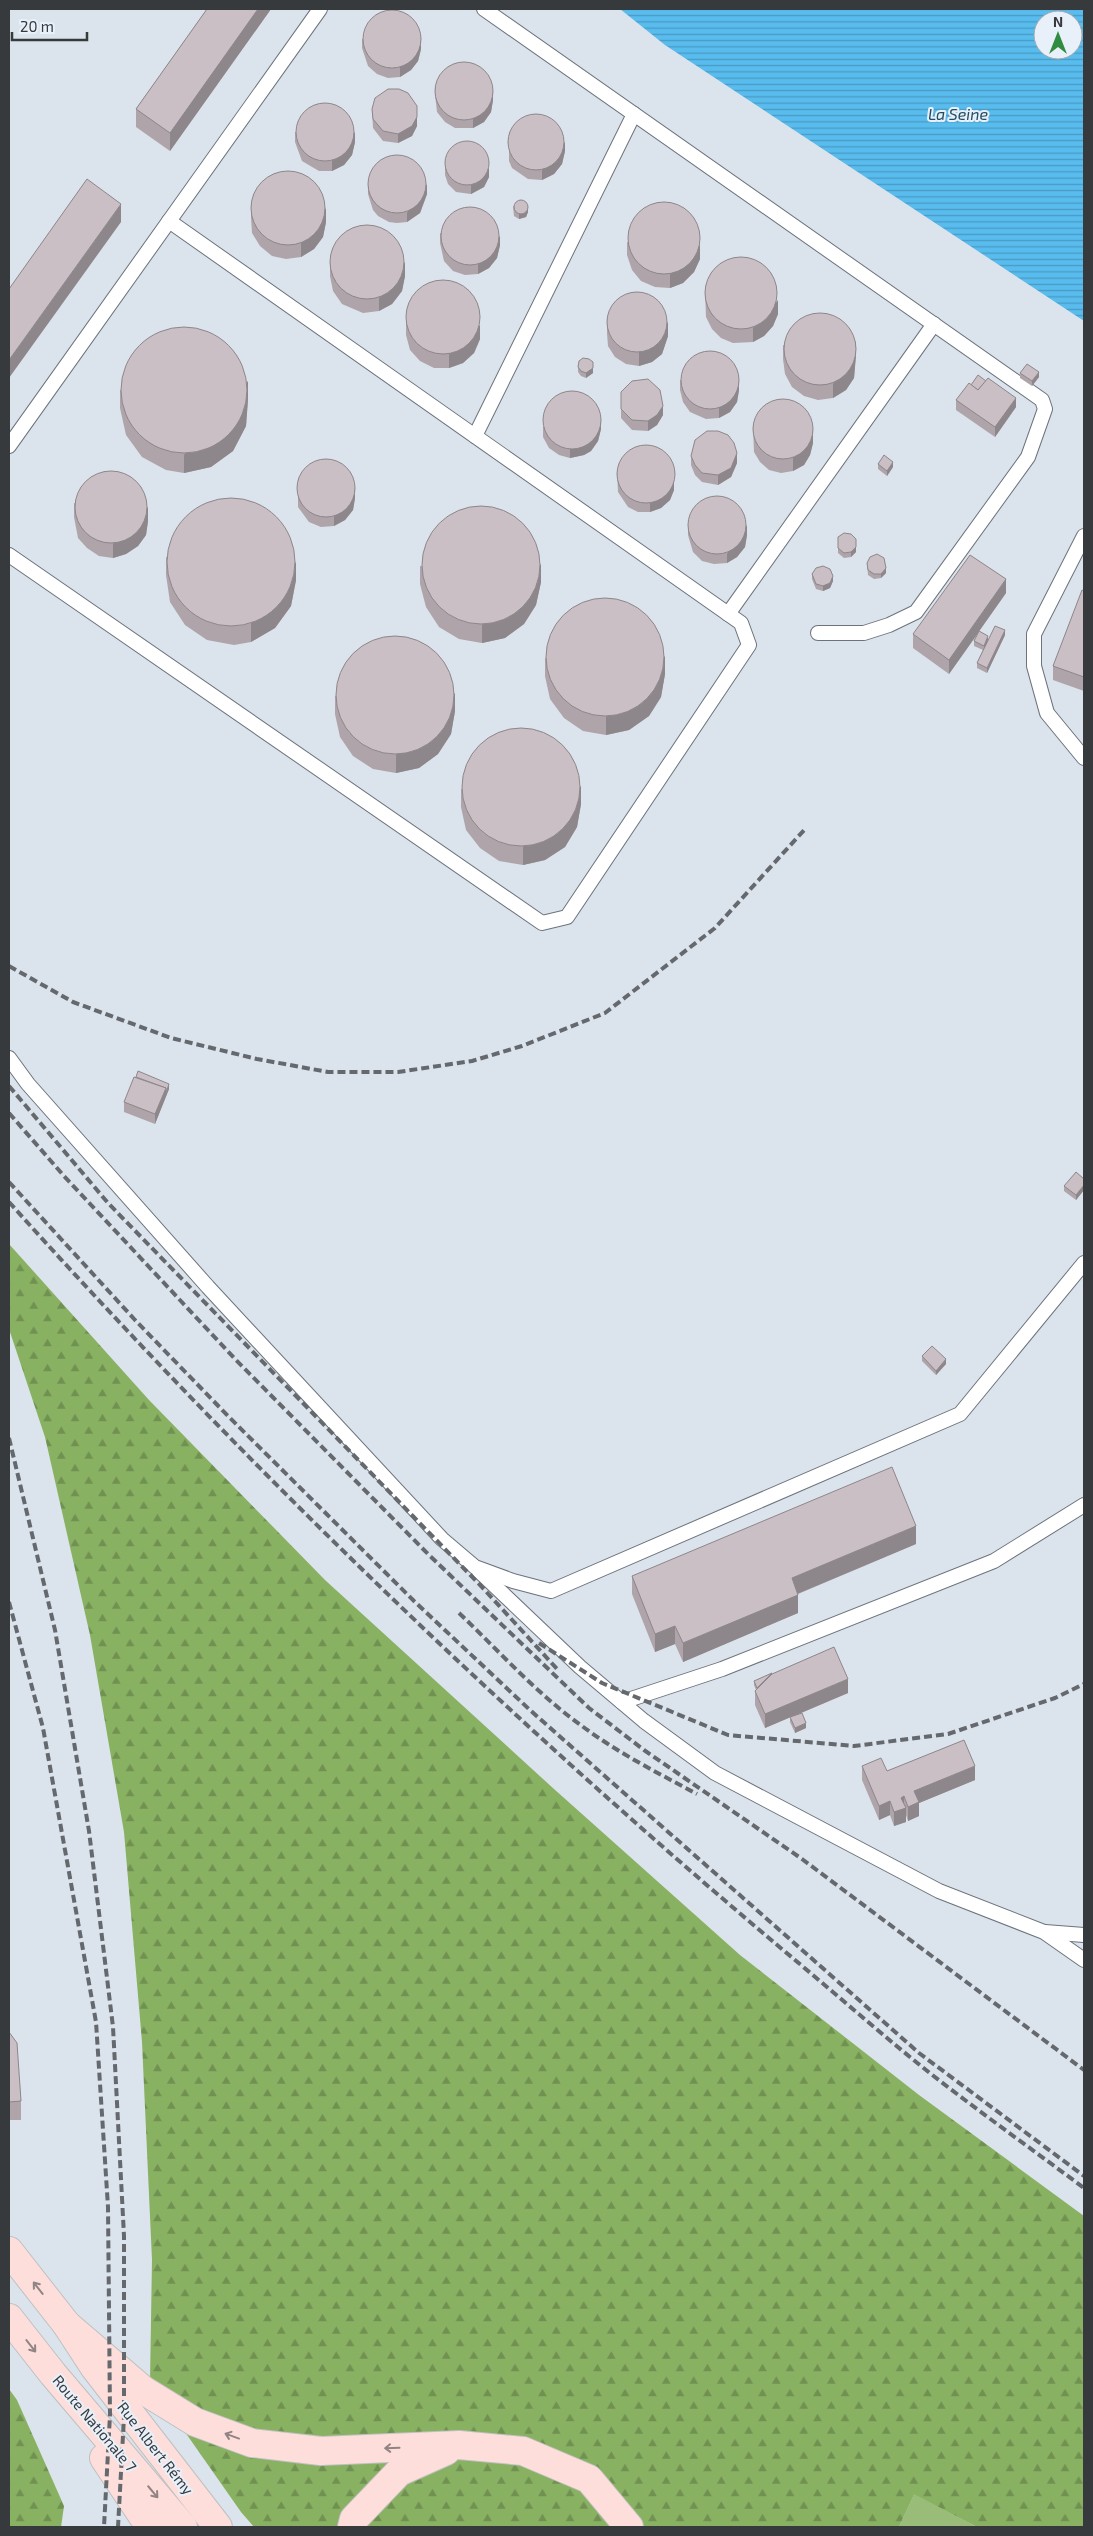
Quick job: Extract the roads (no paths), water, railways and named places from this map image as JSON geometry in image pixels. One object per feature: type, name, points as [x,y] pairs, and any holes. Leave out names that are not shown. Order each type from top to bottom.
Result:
[{"type":"main road","points":[[9,2251],[67,2325],[143,2390],[195,2422],[252,2443],[321,2450],[459,2446],[523,2450],[589,2479],[629,2527]]},
{"type":"main road","name":"Route Nationale 7","points":[[9,2318],[53,2374],[183,2527]]},
{"type":"main road","name":"Rue Albert Rémy","points":[[67,2325],[95,2368],[218,2527]]},
{"type":"main road","points":[[53,2374],[65,2409],[105,2460],[150,2527]]},
{"type":"main road","points":[[352,2527],[354,2519],[399,2472],[459,2446]]},
{"type":"lane","points":[[9,446],[320,9]]},
{"type":"lane","points":[[484,9],[1042,400],[1045,409],[1028,457],[916,612],[889,625],[864,633],[818,633]]},
{"type":"lane","points":[[475,436],[634,114]]},
{"type":"lane","points":[[9,555],[542,923],[567,916],[749,645],[741,623],[169,221]]},
{"type":"lane","points":[[728,614],[934,324]]},
{"type":"lane","points":[[1084,536],[1034,634],[1034,666],[1047,713],[1084,758]]},
{"type":"lane","points":[[9,1058],[28,1084],[208,1287],[442,1539],[475,1567],[580,1667],[622,1702],[715,1773],[939,1891],[1044,1932],[1084,1960]]},
{"type":"lane","points":[[475,1567],[513,1581],[551,1590],[960,1414],[1084,1263]]},
{"type":"lane","points":[[622,1702],[722,1669],[994,1561],[1084,1505]]},
{"type":"lane","points":[[1044,1932],[1084,1935]]},
{"type":"water","name":"La Seine","points":[[620,9],[1084,9],[1084,321],[665,45]]},
{"type":"railway","points":[[9,966],[73,1002],[171,1038],[257,1059],[328,1072],[398,1072],[472,1061],[522,1046],[605,1013],[715,928],[806,828]]},
{"type":"railway","points":[[9,1086],[108,1203],[481,1586],[558,1670]]},
{"type":"railway","points":[[9,1113],[64,1176],[236,1360],[429,1555],[589,1708],[644,1750],[802,1859],[1084,2070]]},
{"type":"railway","points":[[9,1182],[135,1320],[229,1417],[414,1601],[531,1711],[919,2053],[1084,2176]]},
{"type":"railway","points":[[9,1202],[102,1304],[293,1501],[392,1598],[593,1785],[696,1876],[882,2034],[950,2089],[1084,2188]]},
{"type":"railway","points":[[9,1438],[55,1630],[89,1831],[113,2027],[124,2236],[124,2417],[118,2527]]},
{"type":"railway","points":[[9,1602],[43,1728],[96,2022],[108,2207],[110,2415],[104,2527]]},
{"type":"railway","points":[[459,1613],[565,1714],[624,1754],[697,1794]]},
{"type":"railway","points":[[539,1643],[602,1683],[728,1735],[854,1746],[948,1734],[1055,1698],[1084,1684]]}]
